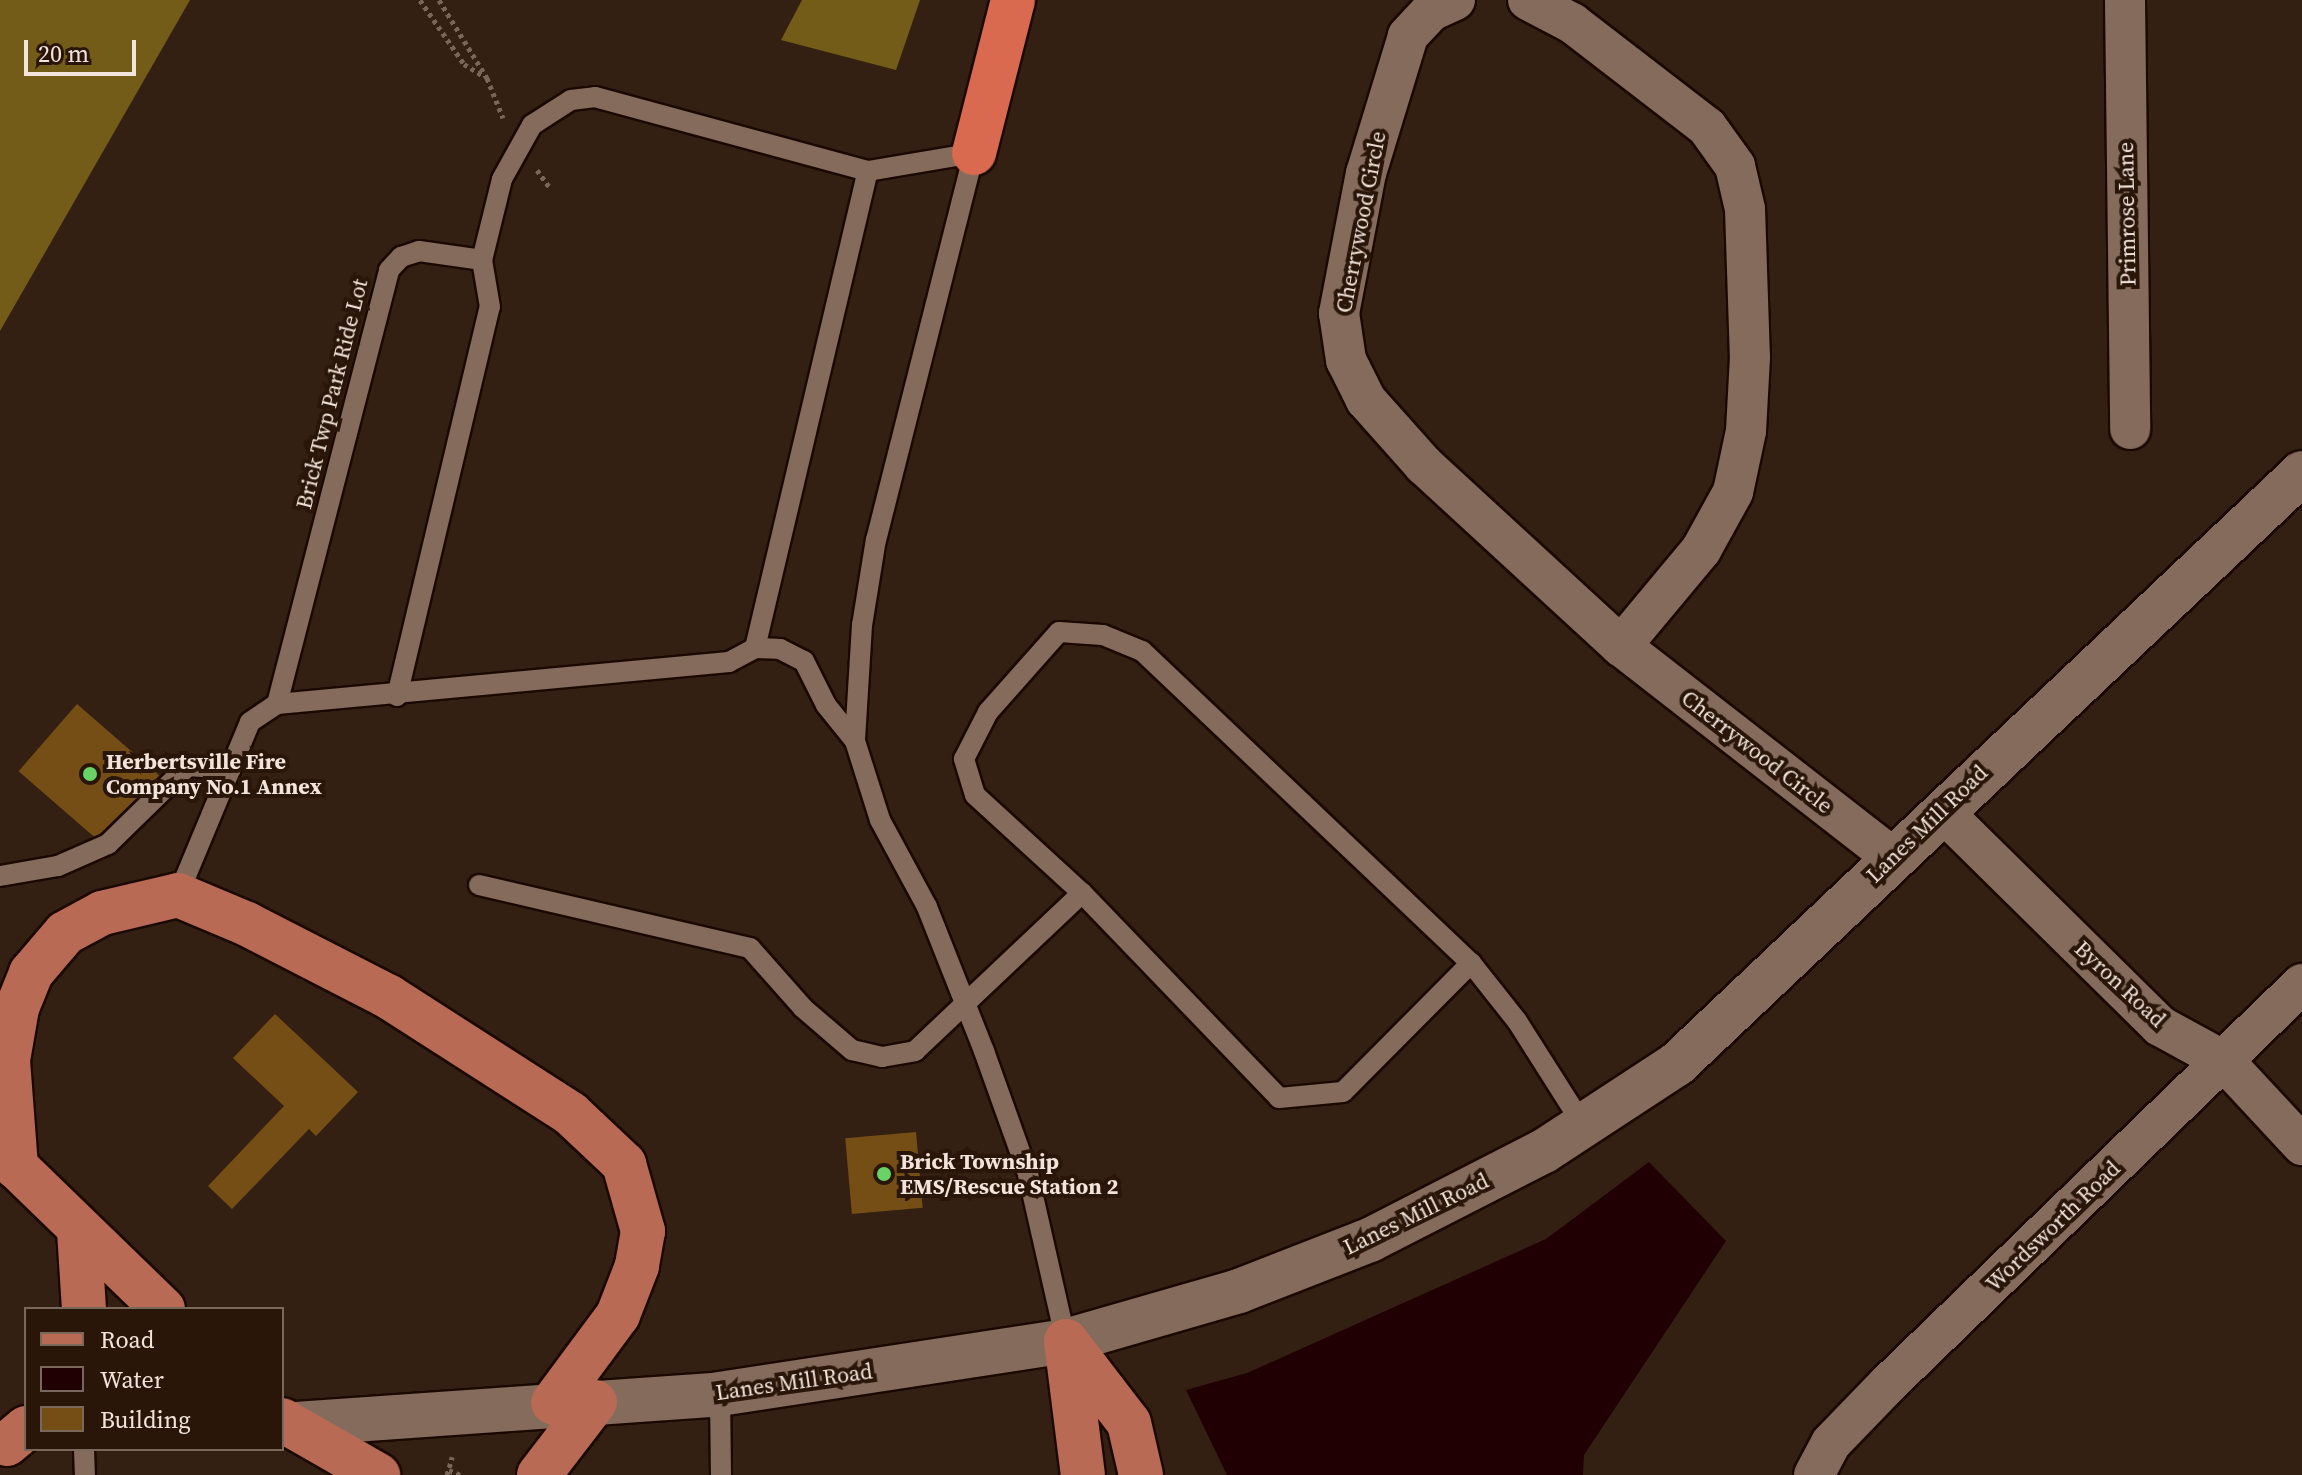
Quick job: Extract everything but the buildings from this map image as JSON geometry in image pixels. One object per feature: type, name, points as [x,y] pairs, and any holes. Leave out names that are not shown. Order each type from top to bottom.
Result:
[{"type":"highway","points":[[974,153],[1013,0]]},
{"type":"main road","name":"Lanes Mill Road","points":[[284,1423],[720,1394],[1066,1341],[1239,1291],[1370,1240],[1583,1125],[1677,1064],[1892,857],[1944,813],[2302,473]]},
{"type":"main road","points":[[161,1307],[8,1159],[8,1060],[31,973],[65,933],[102,913],[178,895],[389,997],[571,1114],[624,1164],[643,1231],[637,1266],[618,1315],[553,1403]]},
{"type":"main road","points":[[79,1230],[84,1307]]},
{"type":"main road","points":[[1066,1341],[1083,1475]]},
{"type":"main road","points":[[1066,1341],[1129,1423],[1141,1475]]},
{"type":"main road","points":[[539,1475],[595,1402]]},
{"type":"main road","points":[[284,1423],[318,1475]]},
{"type":"main road","points":[[284,1423],[378,1475]]},
{"type":"street","name":"Cherrywood Circle","points":[[1455,0],[1431,11],[1408,36],[1366,173],[1339,313],[1346,360],[1366,400],[1424,465],[1621,646],[1892,857]]},
{"type":"street","points":[[1528,0],[1572,23],[1707,127],[1735,166],[1745,209],[1750,357],[1746,431],[1733,492],[1701,550],[1621,646]]},
{"type":"street","name":"Primrose Lane","points":[[2125,0],[2130,429]]},
{"type":"street","name":"Byron Road","points":[[1944,813],[2160,1026],[2224,1061],[2302,1145]]},
{"type":"street","name":"Wordsworth Road","points":[[1814,1475],[1831,1443],[1887,1385],[2302,984]]},
{"type":"lane","points":[[397,696],[490,307],[482,260],[502,179],[532,125],[571,100],[595,97],[868,171],[974,153],[876,539],[862,625],[855,741],[880,820],[927,907],[1028,1174],[1066,1341]]},
{"type":"lane","points":[[755,648],[868,171]]},
{"type":"lane","name":"Brick Twp Park Ride Lot","points":[[277,704],[389,270],[401,257],[419,251],[482,260]]},
{"type":"lane","points":[[1471,963],[1343,1092],[1279,1098],[1082,893],[975,795],[964,759],[988,712],[1059,632],[1103,635],[1142,651],[1471,963],[1549,1067],[1583,1125]]},
{"type":"lane","points":[[178,895],[250,722],[277,704],[397,696],[729,662],[755,648],[780,649],[804,661],[826,705],[855,741]]},
{"type":"lane","points":[[0,876],[58,866],[108,844],[188,766],[231,769]]},
{"type":"lane","points":[[479,885],[750,948],[803,1008],[852,1050],[882,1057],[915,1051],[1082,893]]},
{"type":"lane","points":[[720,1394],[721,1475]]},
{"type":"lane","points":[[84,1451],[85,1475]]},
{"type":"path","points":[[420,0],[464,64],[487,78]]},
{"type":"path","points":[[439,0],[487,78],[500,113]]},
{"type":"path","points":[[452,1457],[448,1472],[460,1475]]},
{"type":"shaded area","points":[[0,0],[190,0],[0,331]]},
{"type":"shaded area","points":[[802,0],[920,0],[896,70],[781,40]]},
{"type":"water","points":[[1649,1162],[1726,1241],[1584,1455],[1583,1475],[1227,1475],[1186,1390],[1247,1373],[1546,1239]]},
{"type":"place","name":"Herbertsville Fire Company No.1 Annex","points":[[90,774]]},
{"type":"place","name":"Brick Township EMS/Rescue Station 2","points":[[884,1174]]}]
